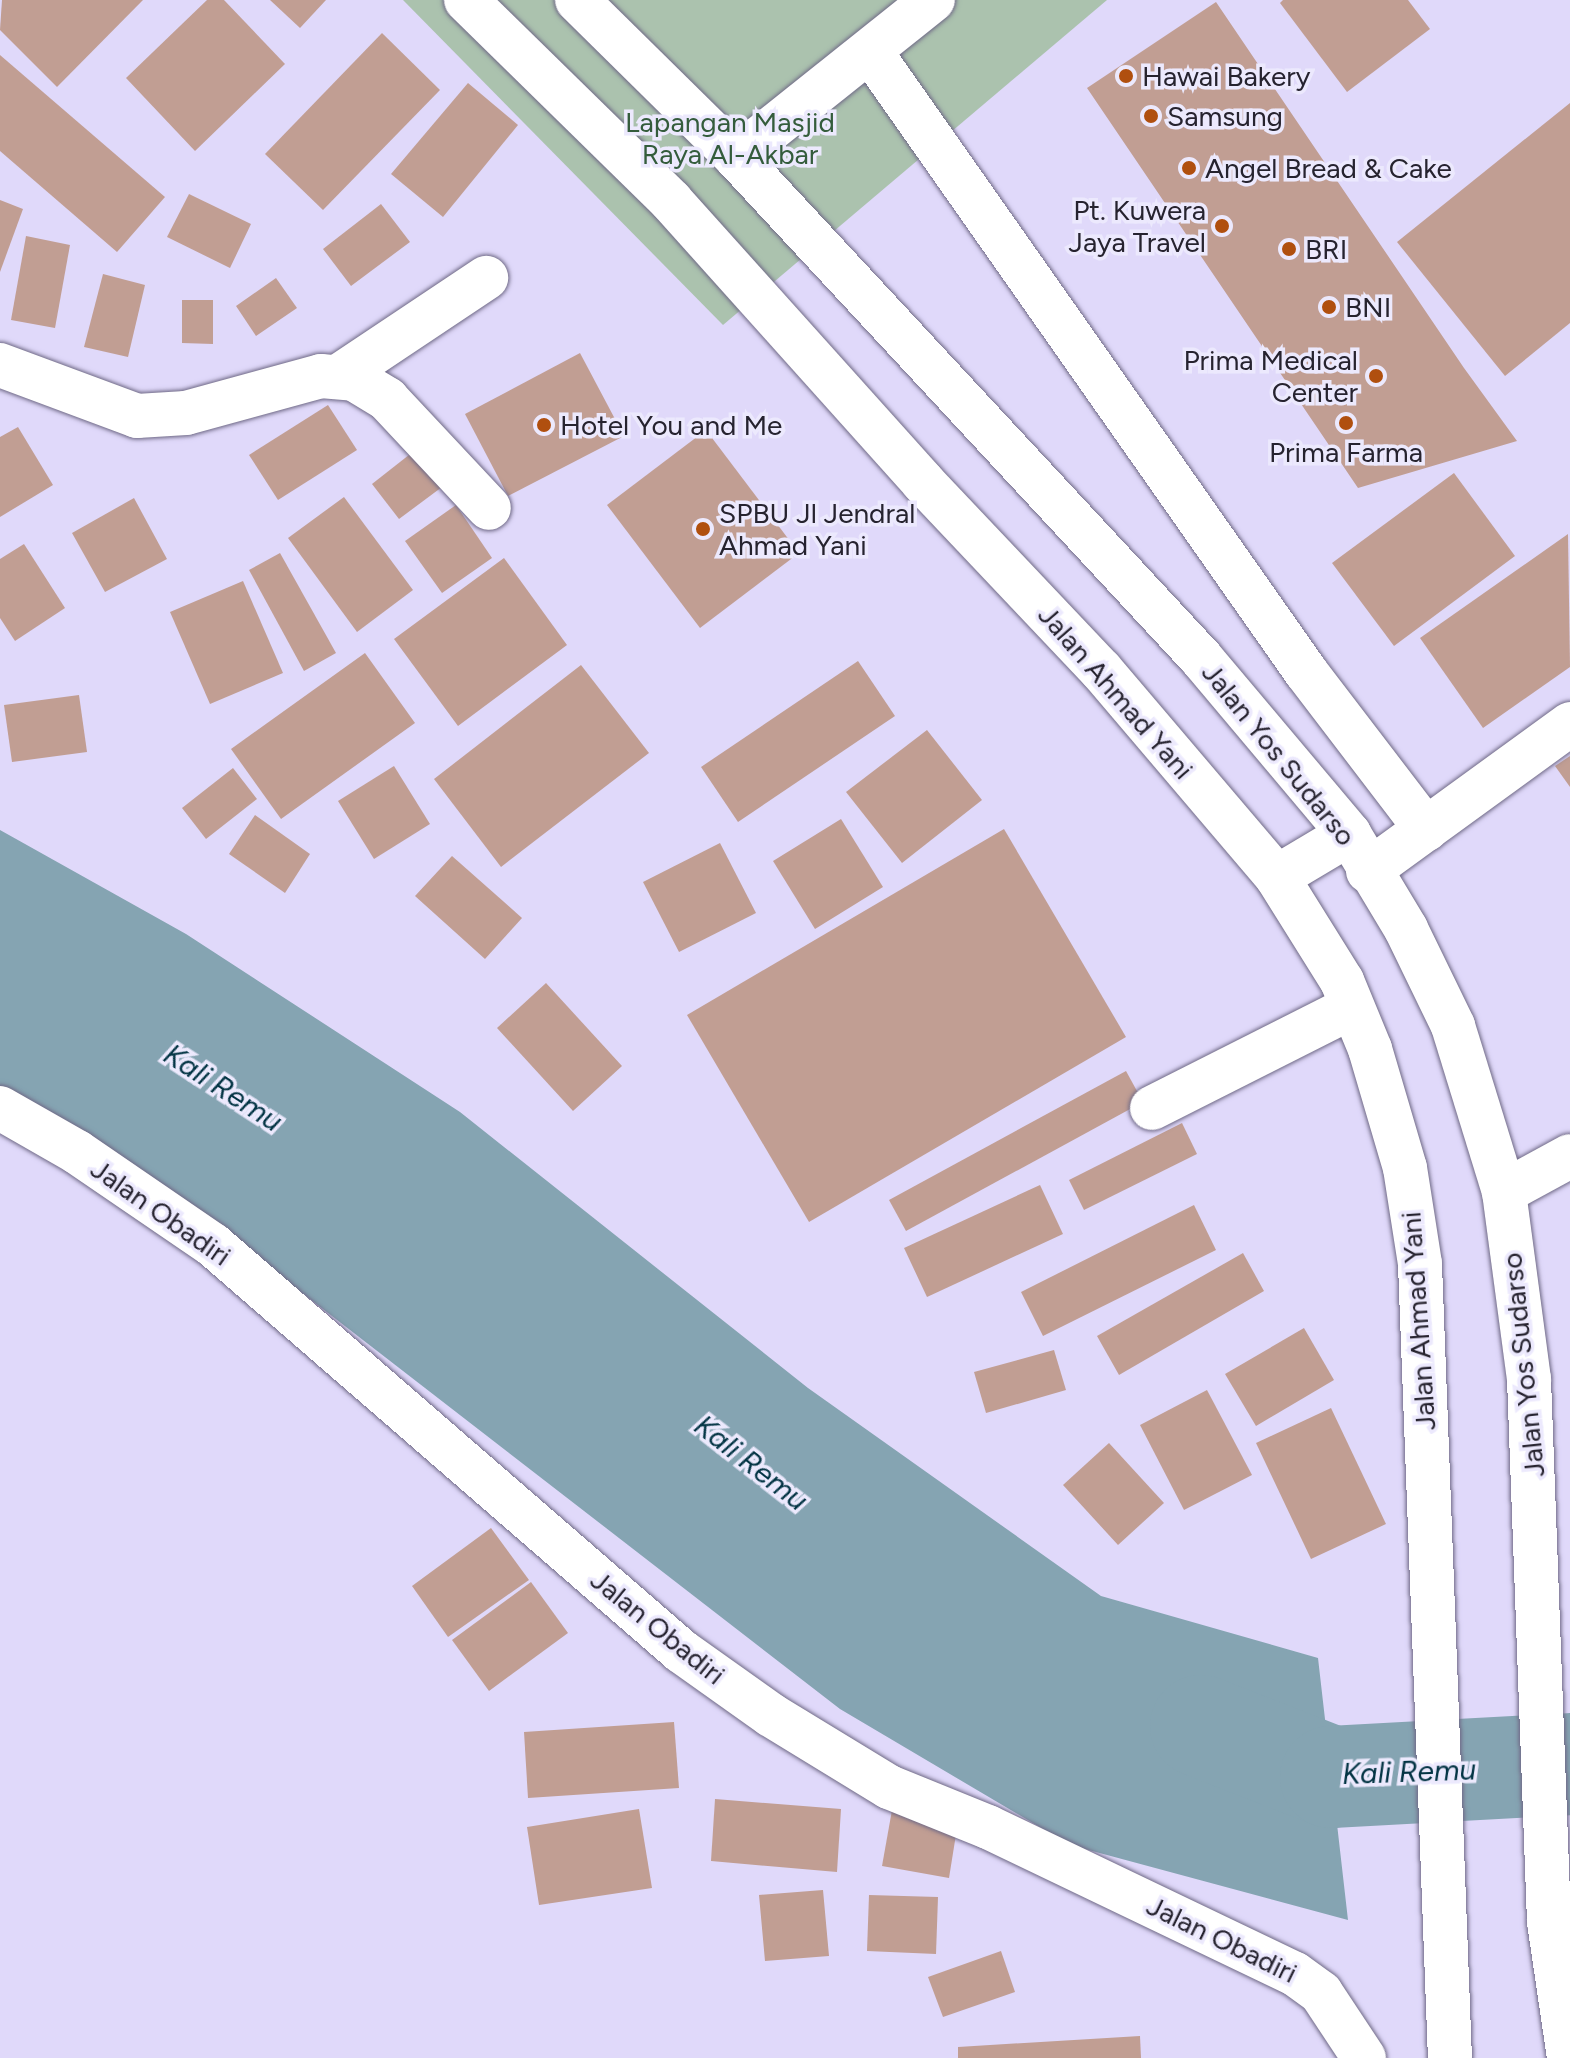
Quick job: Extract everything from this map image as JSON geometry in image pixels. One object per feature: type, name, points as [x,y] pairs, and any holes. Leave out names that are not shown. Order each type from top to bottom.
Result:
[{"type":"main road","name":"Jalan Ahmad Yani","points":[[466,0],[671,201],[923,482],[1101,670],[1277,877],[1342,981],[1370,1049],[1405,1168],[1420,1264],[1450,2058]]},
{"type":"main road","name":"Jalan Yos Sudarso","points":[[577,0],[736,157],[1128,574],[1359,852],[1406,929],[1453,1026],[1504,1192],[1529,1379],[1539,1558],[1549,1922],[1569,2058]]},
{"type":"main road","points":[[736,157],[872,54],[933,0]]},
{"type":"main road","points":[[872,54],[1306,672],[1426,829]]},
{"type":"main road","points":[[0,365],[137,416],[186,413],[282,385],[339,376],[486,278]]},
{"type":"main road","points":[[339,376],[367,384],[387,399],[489,508]]},
{"type":"main road","points":[[1277,877],[1426,829],[1570,724]]},
{"type":"main road","points":[[1152,1108],[1352,1007]]},
{"type":"main road","name":"Jalan Obadiri","points":[[0,1108],[77,1152],[213,1245],[681,1651],[771,1715],[889,1787],[988,1827],[1295,1974],[1321,1993],[1364,2058]]},
{"type":"main road","points":[[1504,1192],[1570,1156]]},
{"type":"green space","name":"Lapangan Masjid Raya Al-Akbar","points":[[403,0],[1107,0],[723,325]]},
{"type":"water","points":[[0,830],[186,934],[460,1112],[808,1388],[1101,1596],[1318,1658],[1348,1920],[1070,1845],[840,1709],[235,1241],[0,1089]]},
{"type":"building","points":[[2,0],[143,0],[57,87],[0,30]]},
{"type":"building","points":[[207,0],[224,0],[285,64],[195,151],[126,78]]},
{"type":"building","points":[[270,0],[326,0],[300,28]]},
{"type":"building","points":[[1283,0],[1408,0],[1430,29],[1347,92],[1280,3]]},
{"type":"building","points":[[1216,2],[1464,368],[1517,441],[1358,488],[1087,88]]},
{"type":"building","points":[[382,33],[440,90],[323,210],[265,154]]},
{"type":"building","points":[[0,55],[165,197],[117,252],[0,151]]},
{"type":"building","points":[[468,83],[518,125],[443,217],[391,174]]},
{"type":"building","points":[[1570,103],[1570,323],[1505,376],[1397,242]]},
{"type":"building","points":[[189,194],[251,224],[230,268],[167,237]]},
{"type":"building","points":[[0,200],[23,209],[0,272]]},
{"type":"building","points":[[381,204],[410,242],[351,286],[323,249]]},
{"type":"building","points":[[26,236],[70,245],[55,328],[11,320]]},
{"type":"building","points":[[103,274],[145,285],[128,357],[84,347]]},
{"type":"building","points":[[276,278],[297,308],[256,336],[236,306]]},
{"type":"building","points":[[182,300],[213,300],[213,344],[182,343]]},
{"type":"building","name":"Hotel You and Me","points":[[580,353],[624,436],[508,496],[465,414]]},
{"type":"building","points":[[328,405],[357,450],[278,500],[249,455]]},
{"type":"building","points":[[18,427],[53,485],[0,517],[0,437]]},
{"type":"building","name":"SPBU Jl Jendral Ahmad Yani","points":[[706,430],[799,553],[700,628],[607,505]]},
{"type":"building","points":[[414,451],[442,487],[399,519],[372,484]]},
{"type":"building","points":[[1454,473],[1515,556],[1394,646],[1332,563]]},
{"type":"building","points":[[344,497],[413,590],[357,632],[288,538]]},
{"type":"building","points":[[134,498],[167,559],[105,592],[72,533]]},
{"type":"building","points":[[456,505],[492,558],[442,593],[405,541]]},
{"type":"building","points":[[1568,534],[1570,667],[1483,728],[1420,638]]},
{"type":"building","points":[[24,544],[65,608],[15,641],[0,618],[0,559]]},
{"type":"building","points":[[280,553],[336,653],[304,671],[249,570]]},
{"type":"building","points":[[504,558],[567,645],[458,726],[394,639]]},
{"type":"building","points":[[243,581],[283,673],[210,704],[170,612]]},
{"type":"building","points":[[365,653],[415,723],[281,819],[231,749]]},
{"type":"building","points":[[858,661],[895,716],[738,822],[701,767]]},
{"type":"building","points":[[581,665],[649,753],[501,867],[434,779]]},
{"type":"building","points":[[79,695],[87,752],[12,762],[4,705]]},
{"type":"building","points":[[927,730],[982,800],[902,863],[846,792]]},
{"type":"building","points":[[1570,756],[1570,787],[1555,766]]},
{"type":"building","points":[[394,766],[430,824],[374,859],[338,801]]},
{"type":"building","points":[[233,768],[257,799],[206,839],[182,808]]},
{"type":"building","points":[[255,815],[310,854],[285,893],[229,854]]},
{"type":"building","points":[[841,819],[883,887],[815,929],[773,861]]},
{"type":"building","points":[[1004,829],[1126,1037],[809,1222],[687,1015]]},
{"type":"building","points":[[720,843],[756,913],[679,952],[643,882]]},
{"type":"building","points":[[452,856],[522,918],[485,959],[415,896]]},
{"type":"building","points":[[546,983],[622,1066],[573,1111],[497,1028]]},
{"type":"building","points":[[1126,1071],[1143,1102],[906,1231],[889,1200]]},
{"type":"building","points":[[1182,1123],[1197,1154],[1084,1210],[1069,1180]]},
{"type":"building","points":[[1040,1185],[1063,1234],[927,1297],[904,1248]]},
{"type":"building","points":[[1194,1205],[1216,1250],[1043,1336],[1021,1292]]},
{"type":"building","points":[[1243,1253],[1264,1291],[1119,1375],[1097,1336]]},
{"type":"building","points":[[1304,1328],[1334,1380],[1256,1426],[1225,1374]]},
{"type":"building","points":[[1054,1350],[1066,1390],[986,1413],[974,1372]]},
{"type":"building","points":[[1207,1390],[1252,1475],[1184,1510],[1140,1425]]},
{"type":"building","points":[[1331,1408],[1386,1524],[1311,1559],[1256,1443]]},
{"type":"building","points":[[1109,1443],[1164,1503],[1118,1545],[1063,1485]]},
{"type":"building","points":[[491,1528],[529,1580],[448,1637],[412,1586]]},
{"type":"building","points":[[531,1582],[568,1633],[489,1691],[452,1640]]},
{"type":"building","points":[[674,1722],[679,1788],[528,1798],[524,1732]]},
{"type":"building","points":[[715,1799],[841,1809],[837,1872],[711,1861]]},
{"type":"building","points":[[639,1809],[652,1888],[539,1905],[527,1827]]},
{"type":"building","points":[[892,1810],[958,1822],[949,1878],[882,1866]]},
{"type":"building","points":[[823,1890],[829,1956],[765,1961],[759,1895]]},
{"type":"building","points":[[869,1895],[938,1897],[936,1954],[867,1951]]},
{"type":"building","points":[[1001,1951],[1015,1992],[943,2017],[928,1977]]},
{"type":"building","points":[[1140,2036],[1141,2058],[958,2058],[958,2047]]},
{"type":"waterway","name":"Kali Remu","points":[[1201,1726],[1331,1777],[1570,1764]]},
{"type":"place","name":"Hawai Bakery","points":[[1126,76]]},
{"type":"place","name":"Samsung","points":[[1151,116]]},
{"type":"place","name":"Angel Bread & Cake","points":[[1189,168]]},
{"type":"place","name":"Pt. Kuwera Jaya Travel","points":[[1222,226]]},
{"type":"place","name":"BRI","points":[[1289,249]]},
{"type":"place","name":"BNI","points":[[1329,307]]},
{"type":"place","name":"Prima Medical Center","points":[[1376,376]]},
{"type":"place","name":"Prima Farma","points":[[1346,423]]},
{"type":"place","name":"Hotel You and Me","points":[[544,425]]},
{"type":"place","name":"SPBU Jl Jendral Ahmad Yani","points":[[703,529]]}]
